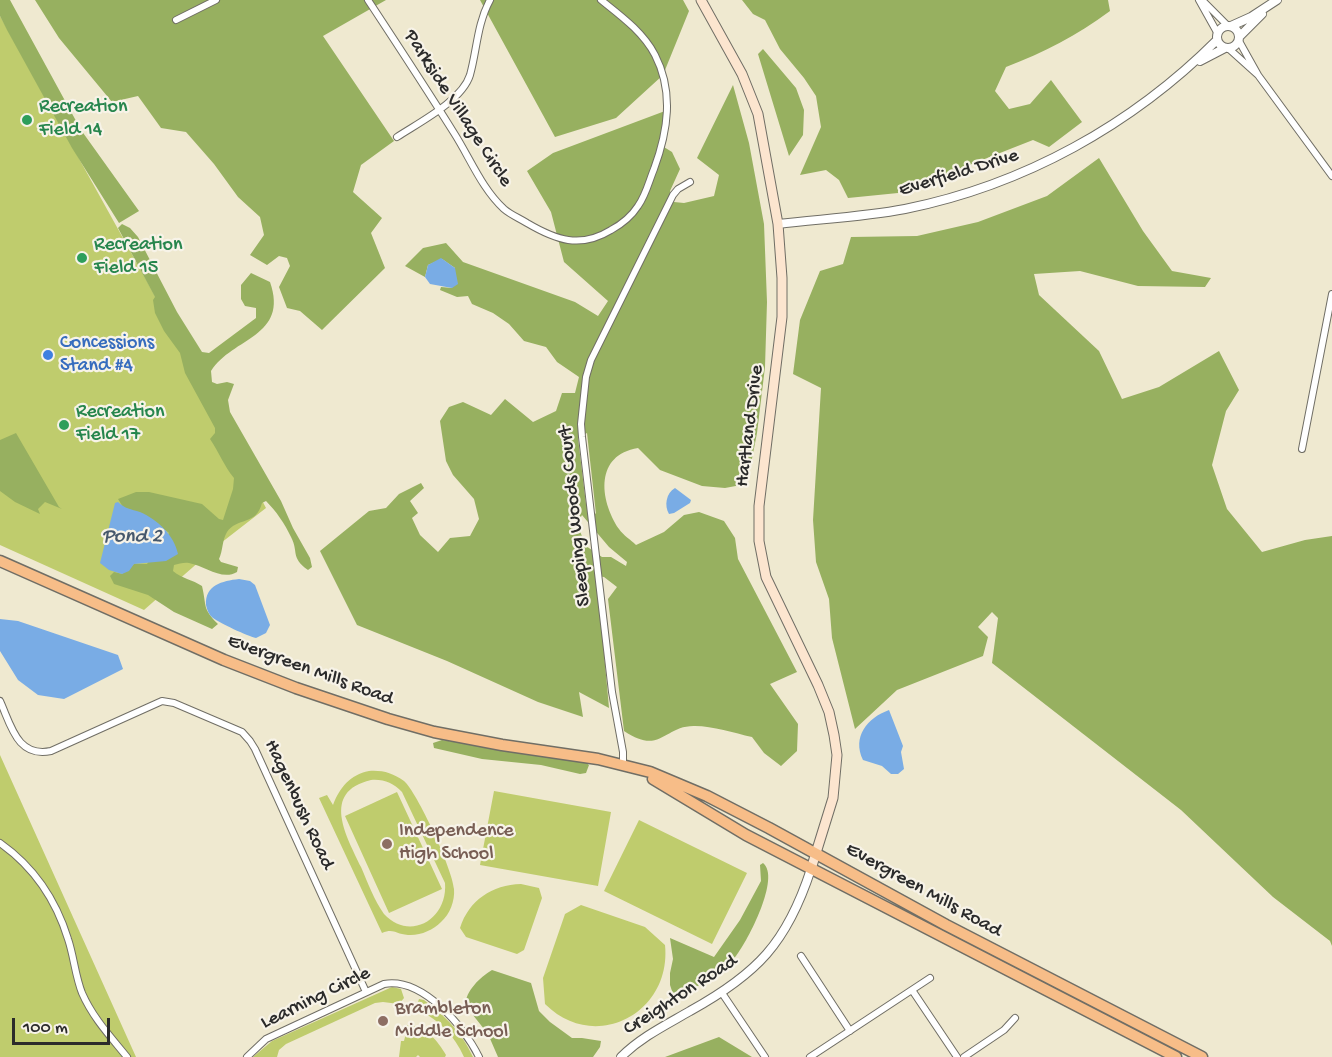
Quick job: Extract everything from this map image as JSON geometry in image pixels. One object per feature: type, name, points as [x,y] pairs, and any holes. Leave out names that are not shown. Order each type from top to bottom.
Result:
[{"type":"main road","name":"Hartland Drive","points":[[702,0],[742,74],[758,114],[778,224],[782,317],[759,506],[759,541],[766,577],[818,685],[829,712],[834,735],[837,755],[833,798],[811,869]]},
{"type":"main road","name":"Evergreen Mills Road","points":[[0,561],[224,660],[296,688],[388,719],[434,732],[502,745],[571,754],[650,772],[707,796],[946,925],[1202,1057]]},
{"type":"main road","name":"Evergreen Mills Road","points":[[623,765],[676,792],[746,835],[1176,1057]]},
{"type":"main road","points":[[676,792],[711,804],[804,853],[816,853]]},
{"type":"street","points":[[176,20],[216,0]]},
{"type":"street","name":"Parkside Village Circle","points":[[368,0],[499,204],[515,216],[551,236],[570,242],[590,240],[622,224],[643,199],[658,159],[665,127],[668,98],[660,67],[640,33],[602,0]]},
{"type":"street","points":[[397,138],[450,101],[468,80],[478,29],[490,0]]},
{"type":"street","points":[[1200,0],[1236,29],[1258,75],[1332,176]]},
{"type":"street","points":[[1200,0],[1217,37],[1226,48],[1258,75]]},
{"type":"street","points":[[1226,48],[1233,47],[1277,0]]},
{"type":"street","points":[[1217,37],[1223,27],[1230,26],[1268,7]]},
{"type":"street","name":"Everfield Drive","points":[[778,224],[904,209],[939,201],[1001,181],[1051,160],[1094,136],[1148,100],[1191,66],[1217,37]]},
{"type":"street","name":"Everfield Drive","points":[[1191,66],[1226,48]]},
{"type":"street","name":"Sleeping Woods Court","points":[[623,765],[623,752],[612,692],[582,437],[582,410],[586,377],[605,332],[673,195],[690,182]]},
{"type":"street","points":[[1302,449],[1332,294]]},
{"type":"street","name":"Hagenbush Road","points":[[0,701],[17,738],[23,746],[35,752],[51,751],[162,701],[174,703],[242,732],[255,749],[366,992]]},
{"type":"street","points":[[0,843],[26,865],[45,888],[65,931],[82,993],[103,1030],[127,1057]]},
{"type":"street","name":"Creighton Road","points":[[621,1057],[638,1041],[722,993],[756,966],[786,931],[811,869]]},
{"type":"street","points":[[801,956],[850,1031]]},
{"type":"street","points":[[810,1057],[930,978]]},
{"type":"street","name":"Learning Circle","points":[[248,1057],[266,1039],[384,984],[397,982],[415,989],[458,1022],[471,1040],[479,1057]]},
{"type":"street","points":[[912,990],[957,1057]]},
{"type":"street","points":[[722,993],[765,1057]]},
{"type":"street","points":[[964,1057],[1004,1030],[1015,1018]]},
{"type":"green space","points":[[0,0],[10,0],[81,130],[139,211],[119,223],[72,148],[7,30],[0,16]]},
{"type":"green space","points":[[35,0],[386,0],[323,36],[394,141],[361,165],[353,192],[382,218],[371,233],[385,268],[322,330],[300,311],[287,308],[279,287],[290,266],[287,258],[279,256],[267,265],[250,255],[264,235],[260,217],[238,197],[214,164],[186,132],[161,128],[138,96],[112,102],[59,38]]},
{"type":"green space","points":[[480,0],[683,0],[689,11],[663,75],[616,118],[555,137]]},
{"type":"green space","points":[[742,0],[1108,0],[1110,11],[1060,43],[1006,67],[995,91],[1009,109],[1030,104],[1051,80],[1082,122],[1049,147],[1033,140],[898,193],[848,198],[839,180],[826,170],[800,175],[821,127],[816,96],[780,49],[765,20],[753,14]]},
{"type":"green space","points":[[0,16],[149,285],[266,508],[217,546],[144,610],[0,545]]},
{"type":"green space","points":[[763,49],[796,88],[804,110],[803,135],[789,156],[758,54]]},
{"type":"green space","points":[[733,85],[749,143],[764,224],[767,302],[765,367],[757,433],[749,474],[741,485],[725,488],[702,486],[660,470],[638,448],[624,452],[614,459],[605,480],[605,492],[607,505],[619,529],[636,545],[664,532],[684,515],[699,512],[724,521],[735,538],[738,559],[797,672],[770,684],[798,724],[797,751],[781,766],[764,753],[752,737],[724,730],[702,726],[685,727],[662,738],[646,741],[624,731],[608,599],[617,587],[604,577],[597,576],[609,708],[579,692],[583,717],[538,702],[447,661],[357,625],[320,551],[369,511],[386,508],[399,494],[421,483],[424,488],[410,501],[418,513],[412,518],[420,535],[438,552],[450,538],[470,536],[479,519],[474,499],[453,475],[446,461],[440,421],[449,407],[463,402],[491,415],[505,399],[533,422],[556,411],[562,393],[575,393],[579,377],[557,362],[546,347],[524,341],[509,324],[493,313],[472,304],[468,296],[457,297],[440,290],[441,287],[452,288],[455,268],[442,259],[428,265],[425,277],[405,266],[423,248],[446,243],[463,262],[575,302],[598,316],[608,301],[564,262],[551,212],[527,171],[553,153],[665,111],[659,144],[672,152],[680,169],[670,191],[674,202],[684,203],[714,196],[719,175],[697,158]],"holes":[[[587,433],[596,514],[586,504],[578,438]],[[582,515],[609,547],[627,562],[626,566],[611,557],[602,557],[586,546],[577,524]]]},
{"type":"green space","points":[[1099,158],[1143,231],[1172,271],[1211,278],[1205,287],[1138,286],[1080,271],[1034,274],[1039,295],[1099,351],[1122,399],[1159,387],[1219,351],[1239,390],[1226,411],[1212,465],[1227,509],[1262,552],[1305,540],[1332,536],[1332,946],[1330,941],[1273,897],[1181,810],[992,663],[998,618],[992,612],[978,627],[988,637],[983,656],[897,690],[855,729],[832,638],[829,599],[816,562],[813,520],[821,388],[793,374],[800,320],[820,271],[843,264],[851,237],[917,236],[978,222],[1047,196]]},
{"type":"green space","points":[[122,224],[130,228],[138,237],[177,312],[202,352],[209,353],[256,318],[256,308],[245,306],[241,299],[241,285],[251,273],[270,282],[274,300],[272,314],[265,325],[221,360],[211,371],[212,382],[234,384],[228,400],[230,412],[281,501],[310,558],[312,567],[308,570],[302,565],[289,532],[266,501],[262,503],[255,515],[231,527],[225,535],[219,559],[221,562],[238,567],[237,572],[225,575],[189,563],[174,565],[173,571],[202,586],[207,610],[218,624],[212,629],[174,612],[148,595],[114,584],[110,576],[114,572],[122,574],[134,564],[147,564],[169,533],[150,518],[123,507],[118,499],[136,492],[149,492],[202,504],[223,520],[233,489],[234,478],[210,439],[215,433],[215,428],[185,373],[180,353],[164,331],[155,313],[153,300],[155,297],[118,228]]},
{"type":"green space","points":[[16,433],[62,509],[45,502],[38,509],[40,514],[15,502],[0,491],[0,440]]},
{"type":"green space","points":[[442,740],[585,762],[589,765],[586,773],[580,774],[541,765],[482,759],[434,748],[433,743]]},
{"type":"green space","points":[[0,755],[136,1057],[0,1057]]},
{"type":"green space","points":[[383,772],[404,781],[425,815],[448,866],[454,889],[453,903],[444,919],[426,932],[417,935],[392,931],[382,933],[319,798],[327,795],[333,805],[346,783],[362,773]],"holes":[[[371,780],[388,782],[402,792],[445,883],[444,896],[434,916],[416,926],[405,926],[394,922],[384,914],[349,842],[342,817],[342,805],[346,794],[355,786]]]},
{"type":"green space","points":[[494,791],[611,812],[598,886],[480,865]]},
{"type":"green space","points":[[397,792],[442,889],[389,913],[345,816]]},
{"type":"green space","points":[[639,820],[747,873],[712,944],[604,891]]},
{"type":"green space","points":[[763,863],[768,870],[766,895],[755,924],[736,956],[712,977],[674,997],[670,985],[673,959],[670,938],[714,957],[740,920],[761,881],[760,865]]},
{"type":"green space","points":[[521,884],[539,888],[542,898],[524,950],[517,954],[466,937],[460,928],[469,909],[476,902],[500,887]]},
{"type":"green space","points":[[581,905],[645,927],[665,945],[664,969],[656,990],[643,1007],[626,1019],[607,1025],[586,1025],[565,1019],[545,1004],[543,978],[565,914]]},
{"type":"green space","points":[[492,970],[531,983],[539,1011],[572,1038],[601,1041],[593,1057],[498,1057],[488,1034],[465,1005],[474,985]]},
{"type":"green space","points":[[392,987],[401,989],[404,998],[399,1004],[375,1003],[286,1044],[279,1050],[277,1057],[253,1057],[272,1041]]},
{"type":"green space","points":[[419,999],[424,1000],[452,1025],[473,1057],[464,1057],[451,1035],[433,1019],[419,1010],[416,1015],[414,1014]]},
{"type":"green space","points":[[407,1025],[420,1028],[435,1039],[446,1055],[445,1057],[420,1057],[418,1055],[399,1057],[401,1041],[404,1041],[406,1033],[403,1031]]},
{"type":"green space","points":[[719,1037],[752,1057],[665,1057]]},
{"type":"water","points":[[441,258],[455,268],[458,284],[452,288],[430,284],[425,277],[428,265]]},
{"type":"water","points":[[675,488],[691,500],[690,503],[669,514],[667,500]]},
{"type":"water","name":"Pond 2","points":[[118,502],[147,515],[159,524],[169,534],[178,554],[166,561],[134,564],[129,571],[122,574],[109,570],[100,563],[115,503]]},
{"type":"water","points":[[239,579],[250,581],[255,585],[270,625],[266,633],[256,638],[216,620],[207,609],[206,598],[216,585]]},
{"type":"water","points":[[0,619],[18,621],[118,655],[123,669],[64,699],[38,695],[18,680],[0,651]]},
{"type":"water","points":[[889,710],[903,746],[901,752],[904,769],[898,774],[891,774],[882,766],[863,760],[860,752],[861,736],[868,723]]},
{"type":"place","name":"Recreation Field 14","points":[[27,120]]},
{"type":"place","name":"Recreation Field 15","points":[[82,258]]},
{"type":"place","name":"Concessions Stand #4","points":[[48,355]]},
{"type":"place","name":"Recreation Field 17","points":[[64,425]]},
{"type":"place","name":"Independence High School","points":[[387,844]]},
{"type":"place","name":"Brambleton Middle School","points":[[383,1021]]}]
